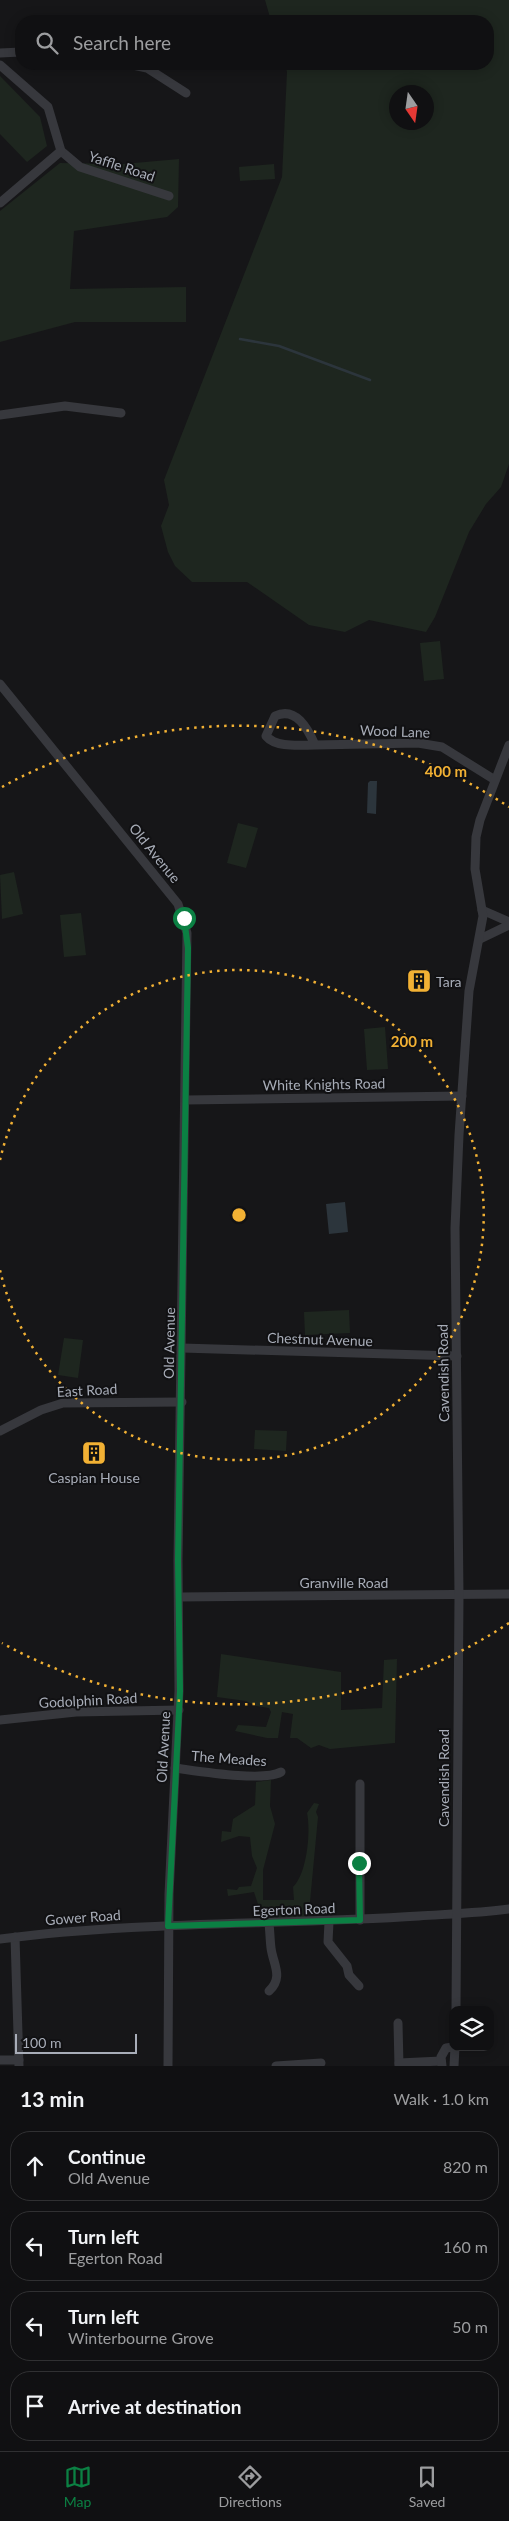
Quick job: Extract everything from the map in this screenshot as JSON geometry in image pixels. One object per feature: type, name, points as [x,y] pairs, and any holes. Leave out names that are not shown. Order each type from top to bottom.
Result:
[{"type":"street","points":[[0,53],[15,52]]},
{"type":"street","points":[[0,65],[48,107],[60,151],[0,203]]},
{"type":"street","points":[[150,70],[186,93]]},
{"type":"street","name":"Yaffle Road","points":[[60,151],[80,167],[168,196]]},
{"type":"street","points":[[0,415],[65,406],[120,413]]},
{"type":"street","name":"Old Avenue","points":[[0,684],[178,904],[184,918],[188,948],[178,1560],[179,1710],[168,1926],[168,2066]]},
{"type":"street","name":"Wood Lane","points":[[314,744],[304,723],[286,714],[275,716],[266,736],[269,740],[287,744],[314,744],[418,743],[442,747],[495,780]]},
{"type":"street","name":"Cavendish Road","points":[[456,2006],[459,1595],[455,1228],[470,991],[480,939],[482,910],[475,869],[476,837],[480,820],[509,745]]},
{"type":"street","points":[[482,910],[509,923]]},
{"type":"street","points":[[480,939],[509,923]]},
{"type":"street","name":"White Knights Road","points":[[186,1100],[462,1096]]},
{"type":"street","name":"Chestnut Avenue","points":[[182,1348],[457,1356]]},
{"type":"street","name":"East Road","points":[[0,1431],[41,1410],[63,1403],[182,1402]]},
{"type":"street","name":"Granville Road","points":[[179,1597],[509,1594]]},
{"type":"street","name":"Godolphin Road","points":[[0,1720],[76,1712],[179,1710]]},
{"type":"street","name":"The Meades","points":[[175,1768],[251,1775],[273,1775],[281,1772]]},
{"type":"street","points":[[360,1784],[360,1920]]},
{"type":"street","name":"Egerton Road","points":[[168,1926],[329,1922],[509,1909]]},
{"type":"street","points":[[329,1922],[328,1942],[347,1966],[350,1975],[359,1986]]},
{"type":"street","points":[[269,1924],[271,1950],[278,1969],[275,1985],[269,1991]]},
{"type":"street","name":"Gower Road","points":[[0,1939],[70,1931],[168,1926]]},
{"type":"street","points":[[0,2060],[19,2063],[15,1937]]},
{"type":"street","points":[[398,2023],[399,2064],[442,2064],[444,2049],[449,2048]]},
{"type":"street","points":[[454,2051],[454,2066]]},
{"type":"street","points":[[276,2066],[322,2063]]},
{"type":"shaded area","points":[[265,0],[509,0],[509,464],[501,487],[486,504],[469,532],[435,617],[426,632],[369,620],[345,632],[309,625],[247,582],[192,582],[175,566],[168,552],[161,526],[169,505],[164,480],[282,177],[286,70],[494,70],[494,15],[269,15]]},
{"type":"shaded area","points":[[0,76],[40,117],[47,146],[27,162],[0,134]]},
{"type":"shaded area","points":[[179,159],[178,207],[167,217],[74,231],[70,289],[186,287],[186,322],[75,322],[0,342],[0,211],[60,163],[123,164]]},
{"type":"shaded area","points":[[274,164],[275,179],[240,181],[239,167]]},
{"type":"shaded area","points":[[440,641],[444,679],[424,681],[420,643]]},
{"type":"shaded area","points":[[370,781],[377,781],[376,814],[367,813],[368,783]]},
{"type":"shaded area","points":[[238,823],[258,828],[246,868],[227,863]]},
{"type":"shaded area","points":[[14,872],[23,914],[2,919],[0,875]]},
{"type":"shaded area","points":[[81,913],[86,955],[64,957],[60,915]]},
{"type":"shaded area","points":[[385,1027],[388,1069],[367,1070],[364,1029]]},
{"type":"shaded area","points":[[345,1202],[348,1232],[329,1234],[326,1204]]},
{"type":"shaded area","points":[[349,1310],[350,1333],[305,1335],[304,1312]]},
{"type":"shaded area","points":[[64,1338],[83,1340],[78,1378],[58,1375]]},
{"type":"shaded area","points":[[255,1430],[287,1431],[286,1451],[254,1449]]},
{"type":"shaded area","points":[[221,1654],[341,1672],[341,1710],[382,1708],[384,1660],[397,1659],[395,1743],[330,1749],[319,1745],[311,1748],[297,1738],[290,1738],[293,1714],[282,1712],[278,1738],[267,1738],[235,1731],[238,1725],[266,1727],[271,1712],[269,1708],[256,1706],[246,1701],[217,1697]]},
{"type":"shaded area","points":[[271,1780],[270,1806],[275,1824],[263,1870],[263,1900],[294,1900],[293,1887],[302,1872],[307,1852],[307,1813],[314,1803],[319,1804],[316,1812],[318,1817],[308,1923],[293,1918],[258,1917],[258,1904],[254,1892],[228,1896],[227,1889],[237,1890],[239,1887],[251,1886],[257,1868],[252,1856],[250,1837],[239,1836],[221,1842],[222,1831],[231,1832],[233,1819],[255,1805],[256,1782]]},
{"type":"waterway","points":[[240,339],[279,346],[370,380]]},
{"type":"place","name":"Tara","points":[[419,981]]},
{"type":"place","name":"Caspian House","points":[[94,1453]]},
{"type":"route","points":[[184,918],[188,948],[178,1560],[180,1691],[168,1926],[360,1920],[359,1863]]}]
